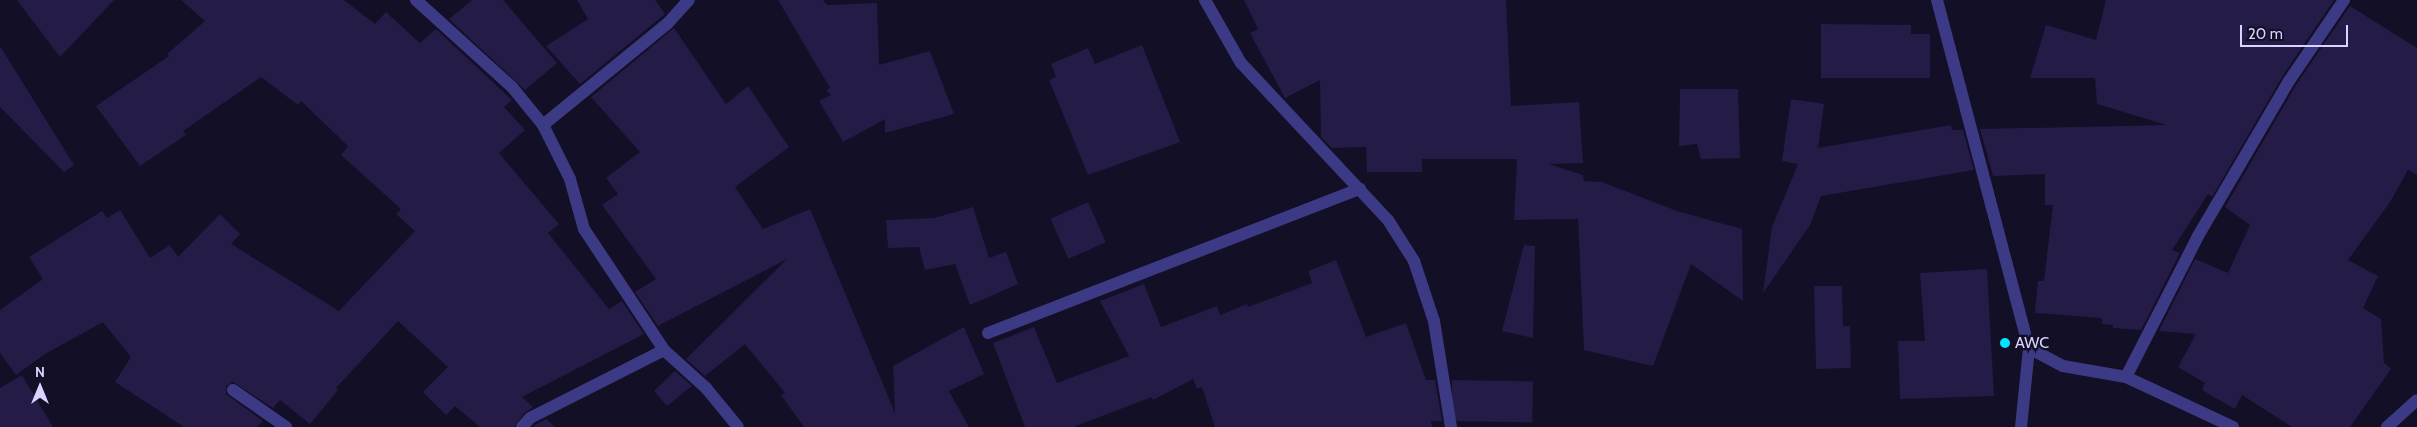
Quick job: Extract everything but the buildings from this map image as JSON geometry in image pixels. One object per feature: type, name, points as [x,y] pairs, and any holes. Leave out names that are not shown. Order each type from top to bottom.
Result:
[{"type":"street","points":[[416,0],[512,87],[543,125],[570,179],[584,229],[664,350],[706,388],[738,427]]},
{"type":"street","points":[[543,125],[668,23],[690,0]]},
{"type":"street","points":[[1205,0],[1241,63],[1328,159],[1360,189],[1388,220],[1414,261],[1434,321],[1451,427]]},
{"type":"street","points":[[1937,0],[2029,348],[2021,427]]},
{"type":"street","points":[[2126,377],[2198,236],[2289,81],[2344,0]]},
{"type":"street","points":[[988,333],[1360,189]]},
{"type":"street","points":[[2029,348],[2063,366],[2126,377],[2232,427]]},
{"type":"street","points":[[522,427],[530,418],[664,350]]},
{"type":"street","points":[[233,390],[286,427]]},
{"type":"street","points":[[2387,427],[2417,400]]},
{"type":"place","name":"AWC","points":[[2005,343]]}]
